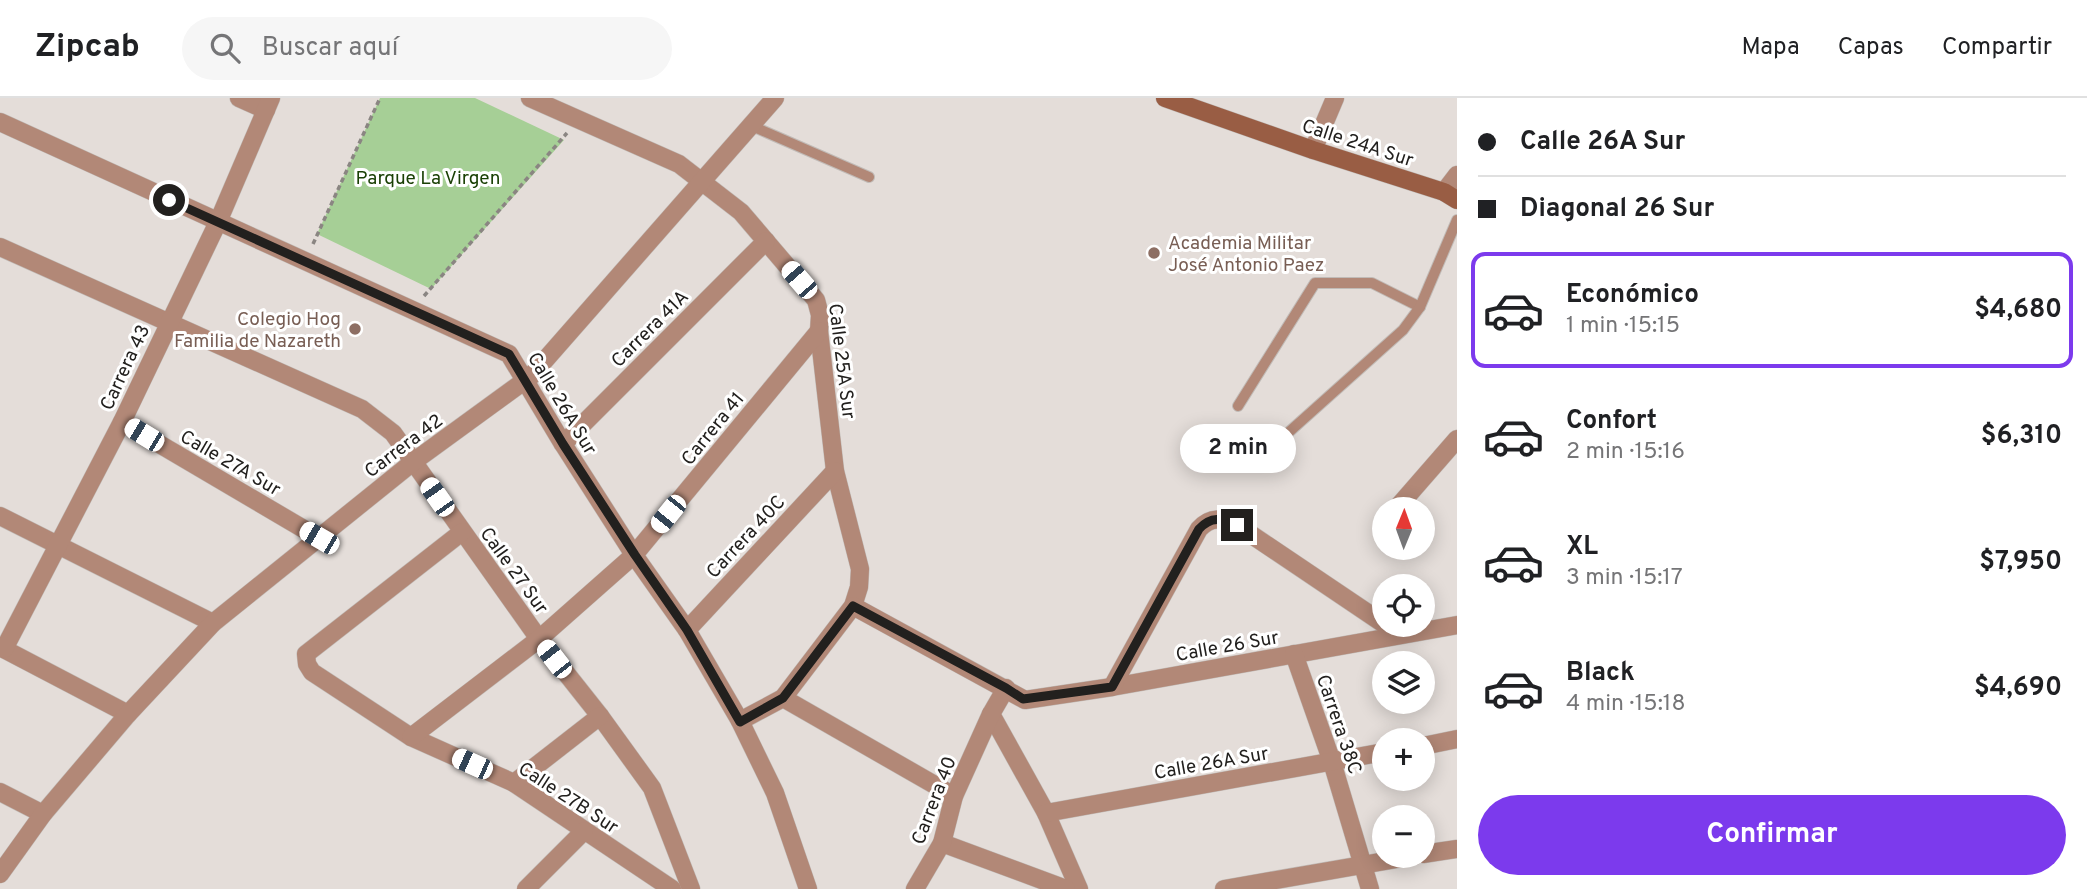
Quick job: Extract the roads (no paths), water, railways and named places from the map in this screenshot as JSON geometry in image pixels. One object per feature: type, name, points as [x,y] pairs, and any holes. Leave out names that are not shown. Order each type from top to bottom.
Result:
[{"type":"street","points":[[239,98],[268,104]]},
{"type":"street","name":"Calle 25A Sur","points":[[530,98],[679,164],[741,212],[816,300],[820,315],[819,331],[835,471],[860,569],[859,587],[853,606]]},
{"type":"street","name":"Carrera 42","points":[[0,874],[43,814],[128,714],[213,623],[413,462],[525,380],[775,98]]},
{"type":"street","name":"Calle 24A Sur","points":[[1165,98],[1186,101],[1313,150],[1450,196]]},
{"type":"street","points":[[1313,150],[1335,98]]},
{"type":"street","name":"Carrera 43","points":[[2,648],[122,422],[218,222],[268,104]]},
{"type":"street","name":"Calle 26A Sur","points":[[0,122],[509,354],[563,444],[687,630],[740,722],[775,793],[808,889]]},
{"type":"street","points":[[1450,196],[1457,175]]},
{"type":"street","name":"Carrera 41A","points":[[563,444],[765,241]]},
{"type":"street","name":"Calle 27 Sur","points":[[0,247],[362,409],[393,433],[539,639],[652,788],[691,889]]},
{"type":"street","name":"Carrera 41","points":[[411,737],[539,639],[635,555],[819,331]]},
{"type":"street","name":"Calle 27A Sur","points":[[122,422],[319,538]]},
{"type":"street","points":[[1406,497],[1457,439]]},
{"type":"street","name":"Carrera 40C","points":[[687,630],[835,471]]},
{"type":"street","points":[[0,516],[213,623]]},
{"type":"street","points":[[1112,687],[1199,529],[1213,519],[1224,519],[1237,525],[1372,615]]},
{"type":"street","name":"Calle 27B Sur","points":[[461,532],[306,654],[307,664],[312,672],[411,737],[514,783],[671,889]]},
{"type":"street","points":[[740,722],[783,698],[853,606],[1006,688]]},
{"type":"street","name":"Calle 26 Sur","points":[[1435,629],[1457,625]]},
{"type":"street","name":"Calle 26 Sur","points":[[1006,688],[1026,700],[1391,637]]},
{"type":"street","points":[[2,648],[128,714]]},
{"type":"street","name":"Carrera 38C","points":[[1294,654],[1332,762],[1370,889]]},
{"type":"street","name":"Carrera 40","points":[[915,889],[942,843],[954,796],[991,714],[1006,688]]},
{"type":"street","points":[[783,698],[954,796]]},
{"type":"street","points":[[991,714],[1046,813],[1079,889]]},
{"type":"street","points":[[514,783],[600,716]]},
{"type":"street","points":[[1435,744],[1457,740]]},
{"type":"street","name":"Calle 26A Sur","points":[[1046,813],[1372,754]]},
{"type":"street","points":[[0,792],[43,814]]},
{"type":"street","points":[[526,889],[584,831]]},
{"type":"street","points":[[942,843],[1066,889]]},
{"type":"street","points":[[1435,852],[1457,849]]},
{"type":"street","points":[[1224,889],[1372,862]]},
{"type":"lane","points":[[752,126],[869,177]]},
{"type":"lane","points":[[1280,440],[1403,330],[1420,307],[1457,220]]},
{"type":"lane","points":[[1238,406],[1315,283],[1372,283],[1420,307]]},
{"type":"place","name":"Academia Militar José Antonio Paez","points":[[1154,253]]},
{"type":"place","name":"Colegio Hog Familia de Nazareth","points":[[355,329]]},
{"type":"park label","name":"Parque La Virgen","points":[[428,177]]}]
